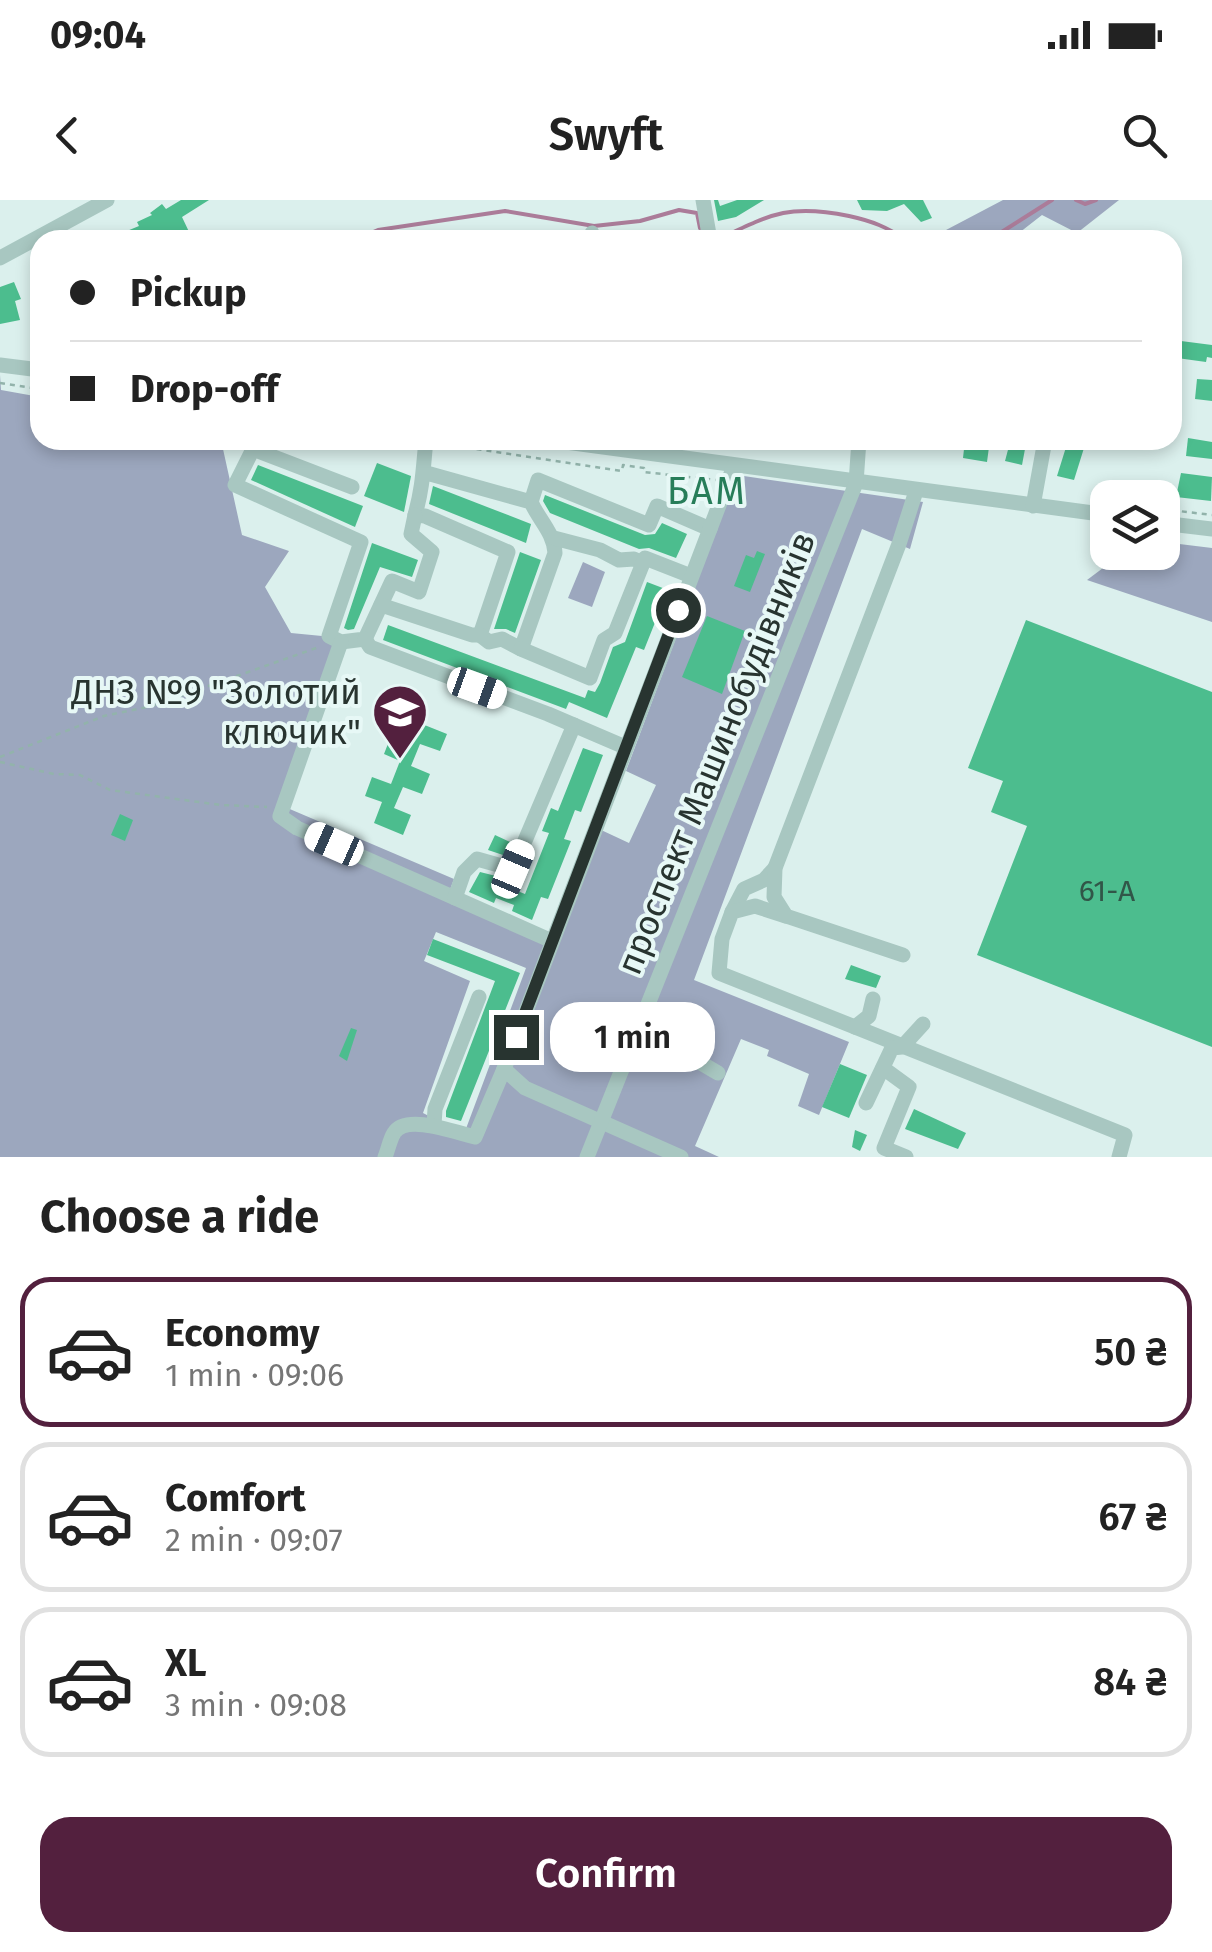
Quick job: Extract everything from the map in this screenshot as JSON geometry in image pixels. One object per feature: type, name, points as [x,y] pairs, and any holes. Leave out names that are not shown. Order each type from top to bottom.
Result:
[{"type":"street","points":[[52,230],[107,200]]},
{"type":"street","points":[[702,200],[708,230]]},
{"type":"street","points":[[0,258],[30,242]]},
{"type":"street","points":[[0,367],[30,369]]},
{"type":"street","points":[[252,450],[235,485],[361,542],[328,636],[341,642],[365,639]]},
{"type":"street","points":[[255,450],[352,487]]},
{"type":"street","points":[[365,639],[392,581],[419,592],[432,552],[411,534],[425,479],[425,450]]},
{"type":"street","points":[[621,450],[691,460],[731,473],[856,483],[1090,514]]},
{"type":"street","points":[[691,460],[692,450]]},
{"type":"street","name":"проспект Машинобудівників","points":[[587,1157],[856,483],[858,450]]},
{"type":"street","points":[[1033,506],[1043,450]]},
{"type":"street","points":[[422,472],[530,502]]},
{"type":"street","points":[[385,1157],[400,1126],[434,1125],[474,1137],[504,1069],[731,473]]},
{"type":"street","points":[[520,649],[556,553],[554,538],[530,502],[538,480],[649,524],[657,506],[710,529]]},
{"type":"street","points":[[786,916],[774,898],[775,868],[900,544],[916,491]]},
{"type":"street","points":[[415,515],[508,552],[480,635]]},
{"type":"street","points":[[1180,525],[1212,529]]},
{"type":"street","points":[[554,538],[600,550],[620,560],[642,563]]},
{"type":"street","points":[[381,605],[480,635],[490,642],[502,639],[590,678],[604,640],[615,633],[645,558],[691,576]]},
{"type":"street","points":[[365,639],[370,648],[625,746]]},
{"type":"street","points":[[341,642],[280,816],[297,828],[552,941]]},
{"type":"street","points":[[455,898],[464,872],[476,859],[513,869],[574,725]]},
{"type":"street","points":[[775,868],[764,880],[744,889],[722,938],[719,973],[1126,1135],[1118,1157]]},
{"type":"street","points":[[732,912],[755,906],[903,956]]},
{"type":"street","points":[[434,1125],[436,1109],[479,998]]},
{"type":"street","points":[[855,1027],[868,1016],[873,1000]]},
{"type":"street","points":[[640,1022],[664,1042],[718,1072]]},
{"type":"street","points":[[866,1103],[892,1048],[902,1046],[923,1024]]},
{"type":"street","points":[[883,1068],[908,1087],[884,1148],[906,1157]]},
{"type":"street","points":[[504,1069],[525,1088],[681,1157]]},
{"type":"path","points":[[0,383],[30,387]]},
{"type":"path","points":[[485,450],[622,471],[623,464],[644,468],[644,472],[731,473]]},
{"type":"path","points":[[1180,511],[1212,515]]},
{"type":"path","points":[[0,760],[104,716],[152,706],[318,648]]},
{"type":"path","points":[[0,760],[41,772],[80,775],[110,790],[221,805],[257,805],[276,810],[280,816]]},
{"type":"shaded area","points":[[1003,200],[1119,200],[1081,230],[1071,230],[1042,215],[1023,230],[946,230]]},
{"type":"shaded area","points":[[0,375],[1,390],[30,395],[30,450],[223,450],[242,535],[289,551],[265,587],[291,633],[322,636],[342,644],[285,807],[454,879],[448,895],[555,948],[599,829],[629,843],[656,785],[626,771],[737,475],[923,502],[910,549],[862,529],[694,980],[849,1042],[819,1115],[798,1106],[809,1074],[767,1056],[769,1050],[741,1039],[695,1146],[719,1157],[0,1157]],"holes":[[[436,932],[526,968],[464,1134],[423,1113],[470,981],[424,961]]]},
{"type":"shaded area","points":[[1180,544],[1212,548],[1212,622],[1087,580],[1100,570],[1180,570]]},
{"type":"shaded area","points":[[583,562],[605,572],[592,607],[568,598]]},
{"type":"building","points":[[181,200],[209,200],[182,217],[188,230],[129,230],[162,204],[166,209]]},
{"type":"building","points":[[714,200],[720,206],[737,200],[764,200],[736,217],[718,221]]},
{"type":"building","points":[[857,200],[923,200],[932,218],[921,222],[904,204],[887,211],[862,210]]},
{"type":"building","points":[[14,282],[21,299],[15,301],[20,320],[0,324],[0,287]]},
{"type":"building","points":[[1182,341],[1212,345],[1212,358],[1207,357],[1206,362],[1182,359]]},
{"type":"building","points":[[1197,379],[1212,380],[1212,401],[1195,399]]},
{"type":"building","points":[[1188,438],[1212,442],[1212,459],[1186,456]]},
{"type":"building","points":[[964,450],[989,450],[987,462],[963,458]]},
{"type":"building","points":[[1008,450],[1025,450],[1022,465],[1005,461]]},
{"type":"building","points":[[1065,450],[1083,450],[1074,480],[1057,476]]},
{"type":"building","points":[[377,463],[411,476],[404,512],[364,496]]},
{"type":"building","points":[[258,465],[363,506],[355,527],[251,480]]},
{"type":"building","points":[[1181,473],[1212,477],[1211,501],[1180,497]]},
{"type":"building","points":[[433,486],[531,524],[526,543],[429,504]]},
{"type":"building","points":[[545,495],[645,535],[655,534],[662,523],[687,534],[676,558],[649,548],[639,549],[550,513],[543,501]]},
{"type":"building","points":[[372,543],[418,560],[412,577],[380,567],[354,629],[348,630],[344,628]]},
{"type":"building","points":[[757,551],[765,554],[750,592],[734,586],[746,555],[754,558]]},
{"type":"building","points":[[520,552],[541,560],[515,633],[494,629]]},
{"type":"building","points":[[647,582],[668,590],[644,650],[636,647],[607,718],[569,702],[566,709],[383,640],[388,625],[585,698],[588,690],[595,692],[600,683],[613,647],[625,642]]},
{"type":"building","points":[[707,616],[745,631],[722,694],[682,677]]},
{"type":"building","points":[[1026,620],[1212,692],[1212,1047],[977,955],[1027,826],[991,812],[1003,781],[968,768]]},
{"type":"building","points":[[417,722],[447,734],[440,751],[420,744],[411,766],[430,774],[422,794],[403,787],[394,808],[411,815],[403,835],[374,823],[382,802],[365,796],[372,777],[391,784],[400,761],[384,754],[391,736],[409,743]]},
{"type":"building","points":[[583,748],[603,755],[581,812],[575,810],[564,839],[571,841],[548,899],[541,897],[532,920],[512,911],[514,905],[496,898],[494,903],[469,892],[480,872],[508,879],[505,886],[525,894],[549,833],[542,831],[551,808],[558,811]]},
{"type":"building","points":[[120,814],[133,820],[125,841],[111,835]]},
{"type":"building","points":[[495,835],[512,843],[506,856],[488,850]]},
{"type":"building","points":[[433,939],[520,973],[461,1121],[446,1117],[446,1111],[495,981],[427,955]]},
{"type":"building","points":[[851,965],[881,976],[876,988],[845,979]]},
{"type":"building","points":[[351,1028],[357,1030],[347,1061],[339,1056]]},
{"type":"building","points":[[840,1064],[867,1075],[849,1118],[822,1107]]},
{"type":"building","points":[[914,1109],[966,1133],[958,1149],[905,1129]]},
{"type":"building","points":[[855,1130],[867,1135],[860,1151],[852,1147]]},
{"type":"waterway","points":[[1005,230],[1052,200]]},
{"type":"waterway","points":[[1076,200],[1085,204],[1096,200]]},
{"type":"waterway","points":[[378,230],[505,211],[594,226],[640,221],[679,210],[697,213],[700,228]]},
{"type":"waterway","points":[[738,230],[797,211],[829,212],[889,230]]},
{"type":"place","name":"ДНЗ №9 \"Золотий ключик\"","points":[[400,761]]},
{"type":"district","name":"БАМ","points":[[707,491]]},
{"type":"route","points":[[516,1037],[678,610]]}]
